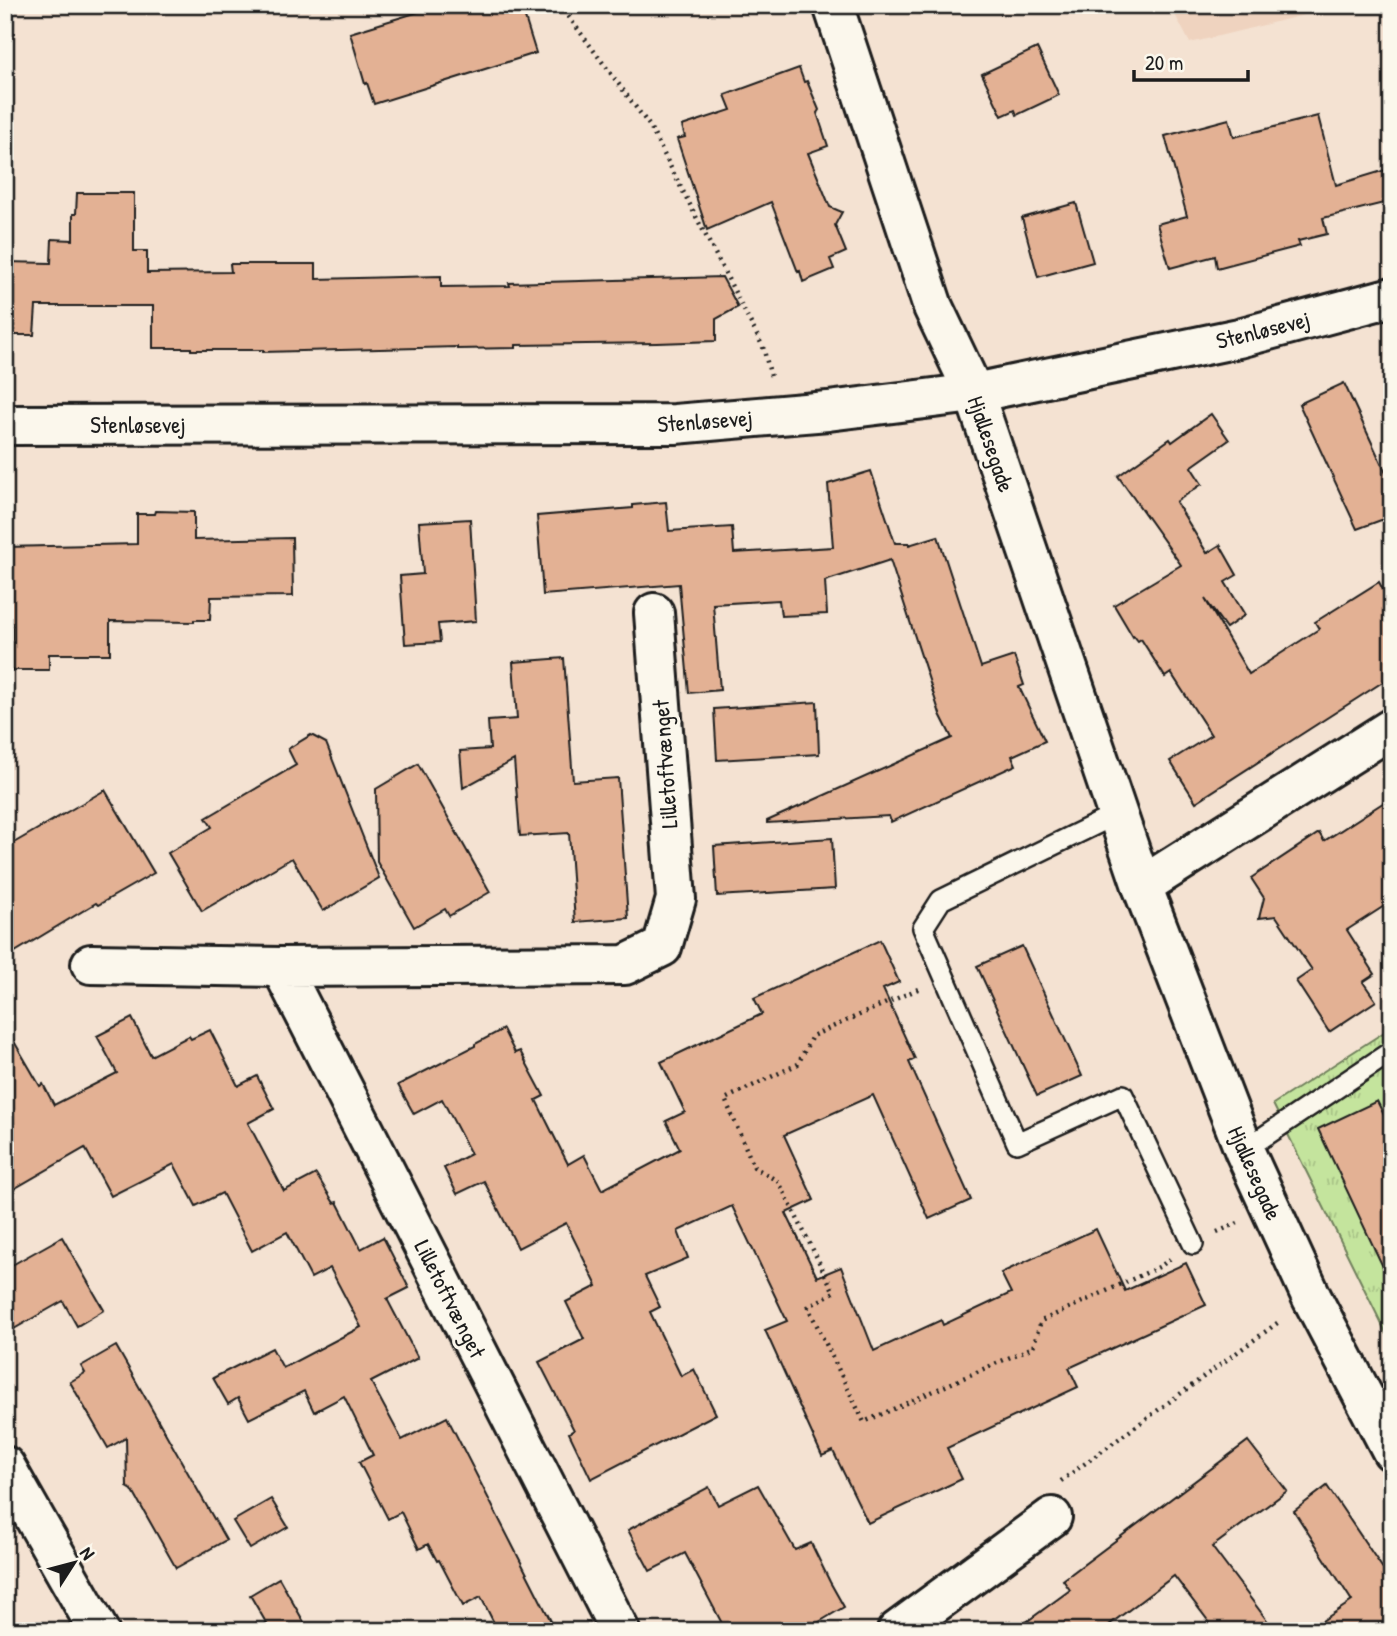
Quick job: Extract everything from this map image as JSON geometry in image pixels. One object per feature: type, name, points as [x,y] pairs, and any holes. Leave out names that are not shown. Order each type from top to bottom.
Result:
[{"type":"street","name":"Hjallesegade","points":[[833,5],[933,307],[974,393],[1142,886],[1244,1150],[1312,1298],[1392,1451]]},
{"type":"street","name":"Stenløsevej","points":[[5,425],[675,424],[828,411],[974,393],[1240,338],[1392,297]]},
{"type":"street","name":"Lilletoftvænget","points":[[91,964],[281,967],[625,965],[662,947],[676,899],[654,613]]},
{"type":"street","points":[[1142,886],[1392,728]]},
{"type":"street","name":"Lilletoftvænget","points":[[281,967],[620,1631]]},
{"type":"street","points":[[5,1466],[99,1631]]},
{"type":"street","points":[[897,1631],[1052,1517]]},
{"type":"lane","points":[[1117,814],[941,901],[923,928],[1017,1143],[1123,1095],[1193,1244]]},
{"type":"lane","points":[[1244,1150],[1392,1051]]},
{"type":"path","points":[[560,5],[649,125],[763,347],[781,415]]},
{"type":"path","points":[[944,977],[812,1036],[798,1064],[725,1099],[754,1167],[779,1182],[834,1292],[808,1307],[864,1422],[1033,1347],[1041,1321],[1160,1266],[1193,1244],[1270,1208]]},
{"type":"path","points":[[1052,1517],[1049,1490],[1312,1298]]},
{"type":"shaded area","points":[[1170,5],[1345,5],[1190,43]]},
{"type":"green space","points":[[1392,1027],[1392,1345],[1273,1104]]},
{"type":"building","points":[[441,5],[521,5],[536,53],[374,104],[367,83],[365,84],[350,33]]},
{"type":"building","points":[[1037,48],[1059,95],[1017,115],[1015,110],[1002,116],[982,74]]},
{"type":"building","points":[[799,68],[819,110],[817,113],[828,146],[808,153],[830,207],[842,212],[835,225],[846,252],[830,259],[834,269],[803,282],[771,202],[707,230],[677,139],[685,137],[682,126],[731,110],[725,95]]},
{"type":"building","points":[[1318,116],[1336,185],[1392,168],[1392,201],[1323,218],[1327,234],[1298,241],[1300,246],[1217,268],[1215,256],[1170,268],[1157,224],[1187,216],[1165,136],[1229,119],[1234,137]]},
{"type":"building","points":[[77,193],[134,193],[134,251],[147,251],[147,273],[231,272],[230,264],[316,264],[316,279],[441,276],[441,287],[722,277],[738,307],[716,319],[716,341],[516,345],[516,348],[263,352],[153,348],[153,306],[36,306],[34,335],[5,335],[5,262],[51,263],[52,239],[73,240],[73,214],[76,214]]},
{"type":"building","points":[[1076,203],[1093,262],[1038,277],[1022,218]]},
{"type":"building","points":[[1344,383],[1392,486],[1392,516],[1357,529],[1299,404]]},
{"type":"building","points":[[1211,414],[1229,440],[1191,467],[1202,484],[1176,502],[1207,553],[1220,545],[1237,575],[1225,582],[1245,615],[1226,628],[1205,599],[1249,674],[1319,629],[1315,622],[1379,582],[1392,607],[1392,676],[1196,802],[1170,761],[1211,735],[1171,673],[1165,677],[1141,639],[1138,641],[1133,637],[1114,605],[1181,565],[1118,476]]},
{"type":"building","points":[[871,471],[895,543],[909,545],[938,536],[981,667],[1014,656],[1024,685],[1019,687],[1045,741],[1012,756],[1016,765],[891,822],[889,816],[767,823],[952,738],[940,714],[890,560],[825,581],[827,614],[781,616],[779,600],[713,604],[720,690],[689,693],[679,584],[543,595],[537,516],[633,508],[633,505],[666,502],[669,531],[732,527],[734,553],[833,547],[828,484]]},
{"type":"building","points":[[156,511],[194,512],[194,540],[292,538],[293,596],[211,597],[210,620],[110,621],[110,654],[49,654],[49,670],[12,670],[12,624],[5,624],[5,547],[137,544],[137,514],[155,514]]},
{"type":"building","points":[[470,519],[476,621],[438,624],[440,642],[405,644],[400,576],[423,574],[419,522]]},
{"type":"building","points":[[564,658],[573,781],[618,778],[628,918],[575,922],[569,833],[520,836],[514,760],[463,788],[460,751],[490,749],[488,721],[517,719],[513,662]]},
{"type":"building","points":[[817,702],[819,754],[717,760],[714,709]]},
{"type":"building","points":[[311,735],[326,743],[379,878],[323,911],[292,858],[202,911],[168,853],[212,827],[206,818],[296,765],[288,749]]},
{"type":"building","points":[[418,764],[490,892],[449,916],[445,909],[414,927],[377,862],[376,789]]},
{"type":"building","points":[[105,790],[154,873],[98,905],[96,903],[5,958],[5,848]]},
{"type":"building","points":[[1392,797],[1392,901],[1347,930],[1375,974],[1363,982],[1376,1001],[1329,1032],[1296,981],[1312,970],[1276,916],[1259,918],[1264,898],[1251,878],[1319,833],[1324,841]]},
{"type":"building","points":[[832,838],[835,889],[717,896],[714,846]]},
{"type":"building","points":[[880,940],[899,982],[883,989],[915,1059],[909,1062],[971,1200],[929,1219],[873,1095],[784,1135],[814,1200],[786,1213],[817,1277],[841,1267],[874,1351],[941,1320],[943,1325],[1011,1293],[1001,1273],[1096,1229],[1125,1291],[1186,1263],[1206,1305],[1069,1368],[1078,1387],[947,1448],[962,1479],[868,1523],[833,1451],[822,1456],[765,1330],[787,1321],[732,1206],[678,1231],[688,1258],[645,1276],[660,1307],[650,1312],[681,1376],[694,1369],[716,1414],[591,1479],[569,1433],[574,1430],[539,1362],[584,1339],[566,1302],[597,1286],[566,1223],[518,1248],[484,1181],[457,1194],[444,1168],[471,1154],[442,1099],[414,1114],[398,1085],[503,1029],[515,1053],[520,1051],[544,1096],[536,1100],[568,1164],[584,1155],[602,1190],[680,1149],[666,1121],[685,1112],[661,1062],[762,1014],[754,998]]},
{"type":"building","points":[[1022,946],[1082,1076],[1037,1096],[977,966]]},
{"type":"building","points":[[132,1018],[151,1056],[189,1036],[191,1039],[210,1030],[238,1086],[257,1076],[274,1109],[248,1123],[284,1191],[316,1174],[334,1203],[337,1202],[361,1249],[383,1237],[409,1288],[387,1299],[418,1358],[371,1382],[402,1440],[447,1417],[556,1631],[498,1631],[481,1597],[463,1606],[428,1544],[419,1549],[401,1512],[388,1519],[359,1462],[373,1455],[344,1396],[314,1412],[304,1391],[249,1419],[238,1398],[228,1404],[213,1378],[272,1348],[283,1368],[361,1327],[330,1268],[311,1278],[287,1232],[252,1251],[222,1193],[196,1206],[174,1164],[111,1196],[85,1148],[5,1194],[5,1026],[54,1105],[117,1073],[97,1036]]},
{"type":"building","points":[[1377,1101],[1392,1131],[1392,1286],[1318,1129]]},
{"type":"building","points":[[62,1237],[104,1310],[77,1326],[63,1301],[5,1334],[5,1269]]},
{"type":"building","points":[[116,1346],[226,1540],[176,1568],[132,1490],[127,1487],[126,1438],[108,1448],[70,1382],[85,1373],[81,1366]]},
{"type":"building","points":[[1248,1441],[1287,1491],[1212,1547],[1275,1631],[1216,1631],[1174,1576],[1101,1631],[1014,1631],[1070,1590],[1063,1580]]},
{"type":"building","points":[[758,1485],[795,1550],[811,1543],[844,1607],[804,1631],[726,1631],[685,1553],[650,1571],[628,1530],[709,1487],[718,1505]]},
{"type":"building","points":[[1327,1486],[1392,1582],[1392,1631],[1307,1631],[1352,1601],[1294,1511]]},
{"type":"building","points":[[271,1499],[288,1527],[250,1549],[233,1521]]},
{"type":"building","points":[[279,1578],[309,1631],[271,1631],[250,1595]]}]
